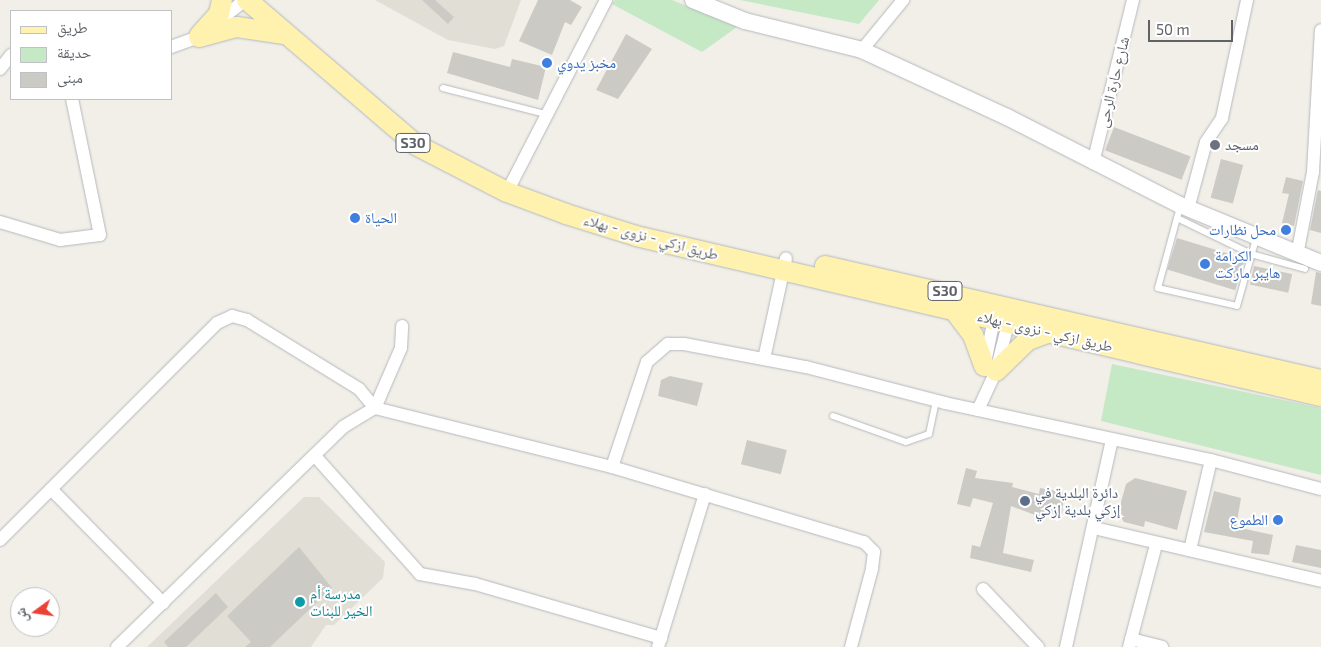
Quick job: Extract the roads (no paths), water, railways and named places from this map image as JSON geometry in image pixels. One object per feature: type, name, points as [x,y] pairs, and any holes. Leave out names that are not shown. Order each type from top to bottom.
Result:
[{"type":"main road","points":[[199,37],[219,14],[222,0]]},
{"type":"main road","name":"طريق ازكي - نزوى - بهلاء","points":[[246,0],[416,145],[507,192],[566,214],[1003,313],[1321,380]]},
{"type":"main road","points":[[199,37],[237,27],[284,34]]},
{"type":"main road","name":"طريق ازكي - نزوى - بهلاء","points":[[785,264],[954,310],[1003,313],[1050,332],[1321,396]]},
{"type":"main road","points":[[954,310],[973,335],[990,368],[1028,340],[1050,332]]},
{"type":"street","points":[[172,47],[199,37],[246,0]]},
{"type":"street","points":[[507,192],[550,115],[606,0]]},
{"type":"street","points":[[693,0],[745,21],[862,50],[1008,117],[1253,247],[1301,262],[1321,264]]},
{"type":"street","points":[[862,50],[903,0]]},
{"type":"street","name":"شارع حارة الرحى","points":[[1093,163],[1133,0]]},
{"type":"street","points":[[1182,211],[1206,142],[1222,118],[1247,0]]},
{"type":"street","points":[[1301,262],[1313,172],[1321,30]]},
{"type":"street","points":[[0,68],[10,56]]},
{"type":"street","points":[[0,222],[60,240],[100,235],[72,100]]},
{"type":"street","points":[[764,359],[785,264]]},
{"type":"street","points":[[978,410],[1003,313]]},
{"type":"street","points":[[0,540],[217,323],[232,316],[246,320],[359,389],[374,408],[612,467],[864,542],[874,552],[872,569],[851,647]]},
{"type":"street","points":[[117,647],[343,427],[374,408],[401,348],[402,326]]},
{"type":"street","points":[[612,467],[640,377],[656,351],[684,344],[764,359],[936,401],[1211,460],[1321,489]]},
{"type":"street","points":[[1066,647],[1094,528],[1112,440]]},
{"type":"street","points":[[315,456],[420,574],[475,584],[659,643],[705,494]]},
{"type":"street","points":[[1190,550],[1211,460]]},
{"type":"street","points":[[51,489],[163,603]]},
{"type":"street","points":[[1094,528],[1156,546],[1190,550],[1321,581]]},
{"type":"street","points":[[1156,546],[1130,643],[1162,647]]},
{"type":"street","points":[[983,589],[1038,647]]},
{"type":"lane","points":[[443,88],[550,115]]},
{"type":"lane","points":[[1182,211],[1158,288],[1237,306],[1253,247]]},
{"type":"lane","points":[[833,416],[906,442],[930,434],[936,401]]},
{"type":"place","name":"مخبز يدوي","points":[[547,63]]},
{"type":"place","name":"مسجد","points":[[1215,145]]},
{"type":"place","name":"الحياة","points":[[355,218]]},
{"type":"place","name":"محل نظارات","points":[[1286,230]]},
{"type":"place","name":"الكرامة هايبر ماركت","points":[[1205,264]]},
{"type":"place","name":"دائرة البلدية في إزكي بلدية إزكي","points":[[1025,501]]},
{"type":"place","name":"الطموع","points":[[1278,520]]},
{"type":"place","name":"مدرسة أم الخير للبنات","points":[[300,602]]}]
